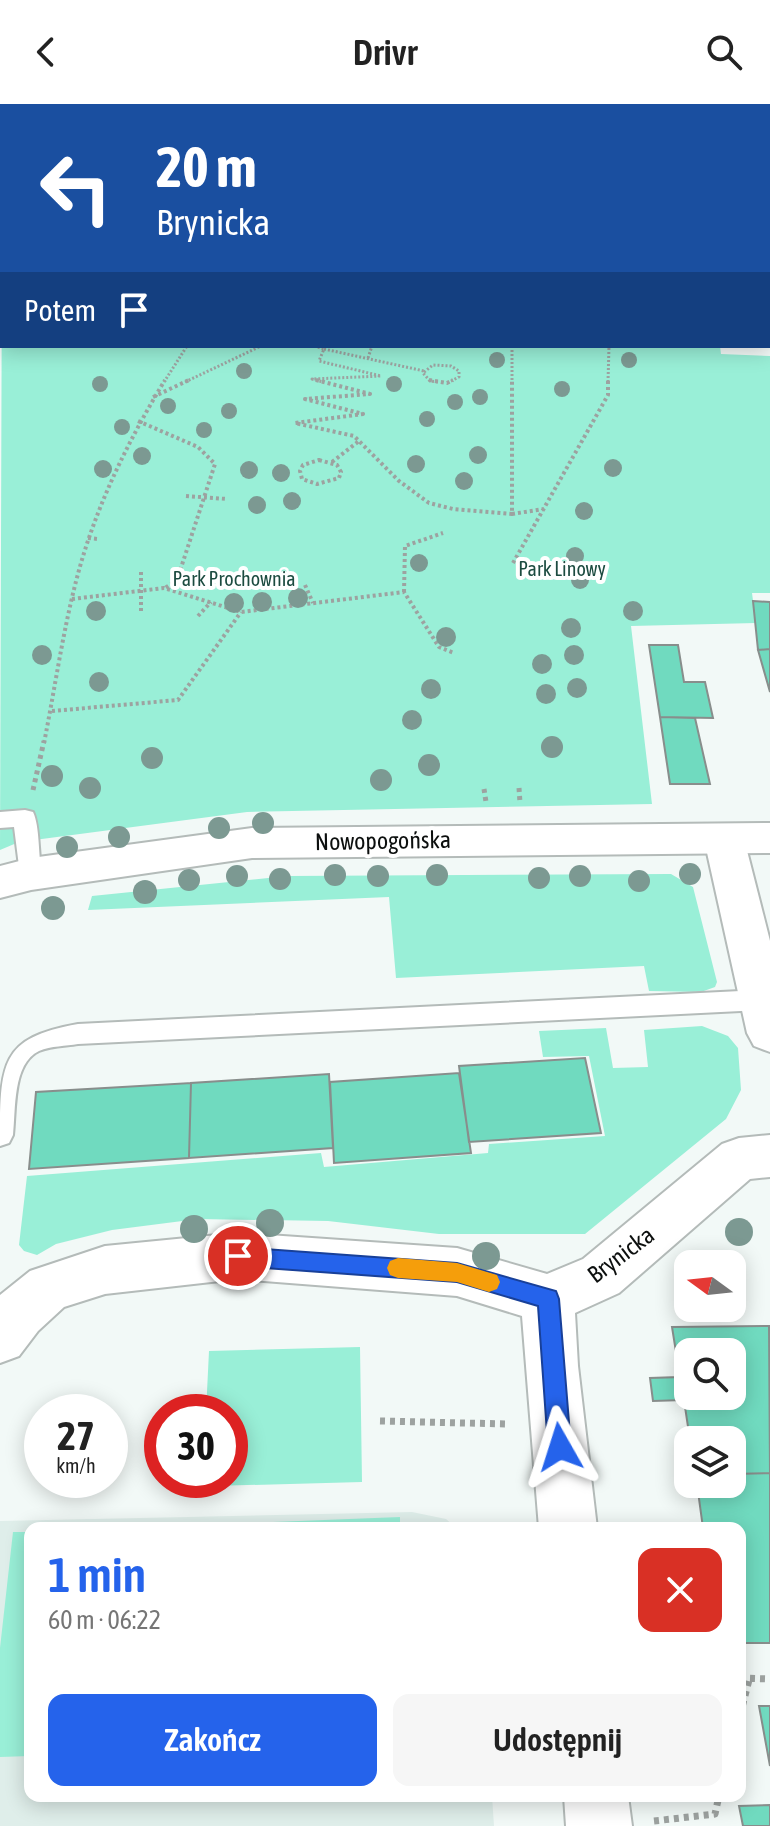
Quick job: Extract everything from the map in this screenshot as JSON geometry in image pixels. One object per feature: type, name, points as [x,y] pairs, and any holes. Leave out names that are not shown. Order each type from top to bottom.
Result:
[{"type":"street","name":"Nowopogońska","points":[[16,878],[252,843],[770,838]]},
{"type":"street","points":[[724,839],[766,1016]]},
{"type":"street","name":"Brynicka","points":[[548,1299],[601,1276],[739,1159],[770,1156]]},
{"type":"street","points":[[6,1315],[48,1288],[105,1270],[238,1256],[457,1272],[548,1299],[551,1366],[567,1522]]},
{"type":"lane","points":[[0,820],[25,818],[26,851],[16,878]]},
{"type":"lane","points":[[0,1135],[7,1075],[20,1049],[43,1039],[78,1034],[766,1016]]},
{"type":"path","points":[[25,818],[52,711],[71,599],[103,493],[138,421],[186,348]]},
{"type":"path","points":[[152,397],[257,348]]},
{"type":"path","points":[[324,348],[319,361],[381,376],[312,379],[370,394],[305,399],[363,414],[295,423],[354,436],[399,481],[429,503],[453,509],[512,514],[544,509]]},
{"type":"path","points":[[328,348],[424,371],[433,365],[445,364],[460,374],[456,380],[441,383],[426,379],[424,371]]},
{"type":"path","points":[[368,358],[371,348]]},
{"type":"path","points":[[512,348],[512,514]]},
{"type":"path","points":[[513,563],[608,395],[609,348]]},
{"type":"path","points":[[138,421],[198,447],[215,464],[177,580],[164,588]]},
{"type":"path","points":[[332,462],[341,472],[334,481],[317,484],[308,482],[300,475],[303,465],[332,462],[359,441]]},
{"type":"path","points":[[186,496],[227,499]]},
{"type":"path","points":[[443,533],[405,546],[404,592],[439,647],[454,653]]},
{"type":"path","points":[[88,538],[98,539]]},
{"type":"path","points":[[141,572],[141,611]]},
{"type":"path","points":[[177,580],[187,593]]},
{"type":"path","points":[[305,585],[313,603]]},
{"type":"path","points":[[71,599],[164,588],[241,612],[404,592]]},
{"type":"path","points":[[198,616],[211,602]]},
{"type":"path","points":[[52,711],[178,700],[241,612]]},
{"type":"path","points":[[380,1421],[521,1425]]},
{"type":"path","points":[[746,1679],[770,1679]]},
{"type":"path","points":[[614,1815],[715,1814],[718,1802]]},
{"type":"shaded area","points":[[412,1512],[446,1519],[449,1522],[24,1522],[24,1802],[492,1802],[494,1826],[0,1826],[0,1521]]},
{"type":"green space","name":"Park Prochownia","points":[[2,348],[720,348],[721,354],[770,356],[770,593],[752,593],[756,623],[631,626],[652,804],[247,812],[19,842],[0,850]]},
{"type":"green space","points":[[671,874],[693,887],[717,982],[715,987],[701,992],[649,991],[644,966],[396,978],[389,897],[88,910],[92,896],[287,876]]},
{"type":"green space","points":[[702,1026],[728,1036],[738,1048],[741,1090],[726,1119],[585,1234],[439,1234],[328,1221],[198,1219],[112,1230],[56,1244],[37,1255],[24,1251],[19,1245],[27,1176],[321,1153],[324,1167],[488,1153],[489,1144],[605,1136],[589,1056],[543,1057],[539,1031],[606,1028],[613,1068],[648,1067],[644,1030]]},
{"type":"green space","points":[[360,1347],[362,1482],[248,1485],[248,1394],[207,1394],[209,1351]]},
{"type":"green space","points":[[400,1517],[400,1522],[272,1522]]},
{"type":"green space","points":[[13,1532],[24,1532],[24,1756],[0,1757],[0,1648]]},
{"type":"building","points":[[753,601],[770,602],[770,649],[758,650]]},
{"type":"building","points":[[649,645],[678,645],[684,682],[705,682],[713,718],[660,717]]},
{"type":"building","points":[[770,649],[770,692],[758,650]]},
{"type":"building","points":[[660,717],[695,718],[710,784],[670,784]]},
{"type":"building","points":[[585,1058],[601,1133],[469,1142],[459,1066]]},
{"type":"building","points":[[459,1073],[471,1153],[334,1163],[330,1082]]},
{"type":"building","points":[[329,1074],[333,1148],[189,1158],[191,1083]]},
{"type":"building","points":[[191,1083],[189,1158],[29,1169],[36,1092]]},
{"type":"building","points":[[769,1326],[770,1473],[746,1474],[746,1426],[688,1426],[686,1410],[746,1410],[746,1338],[674,1340],[672,1327]]},
{"type":"building","points":[[674,1377],[674,1400],[653,1401],[650,1378]]},
{"type":"building","points":[[770,1473],[770,1643],[746,1643],[746,1522],[702,1522],[699,1498],[746,1498],[746,1474]]},
{"type":"building","points":[[759,1706],[770,1706],[770,1766]]},
{"type":"building","points":[[770,1805],[770,1826],[743,1826],[739,1806]]},
{"type":"slow traffic","points":[[398,1268],[457,1272],[489,1282]]},
{"type":"route","points":[[238,1256],[457,1272],[548,1299],[551,1366],[560,1447]]},
{"type":"park label","name":"Park Linowy","points":[[562,569]]}]
